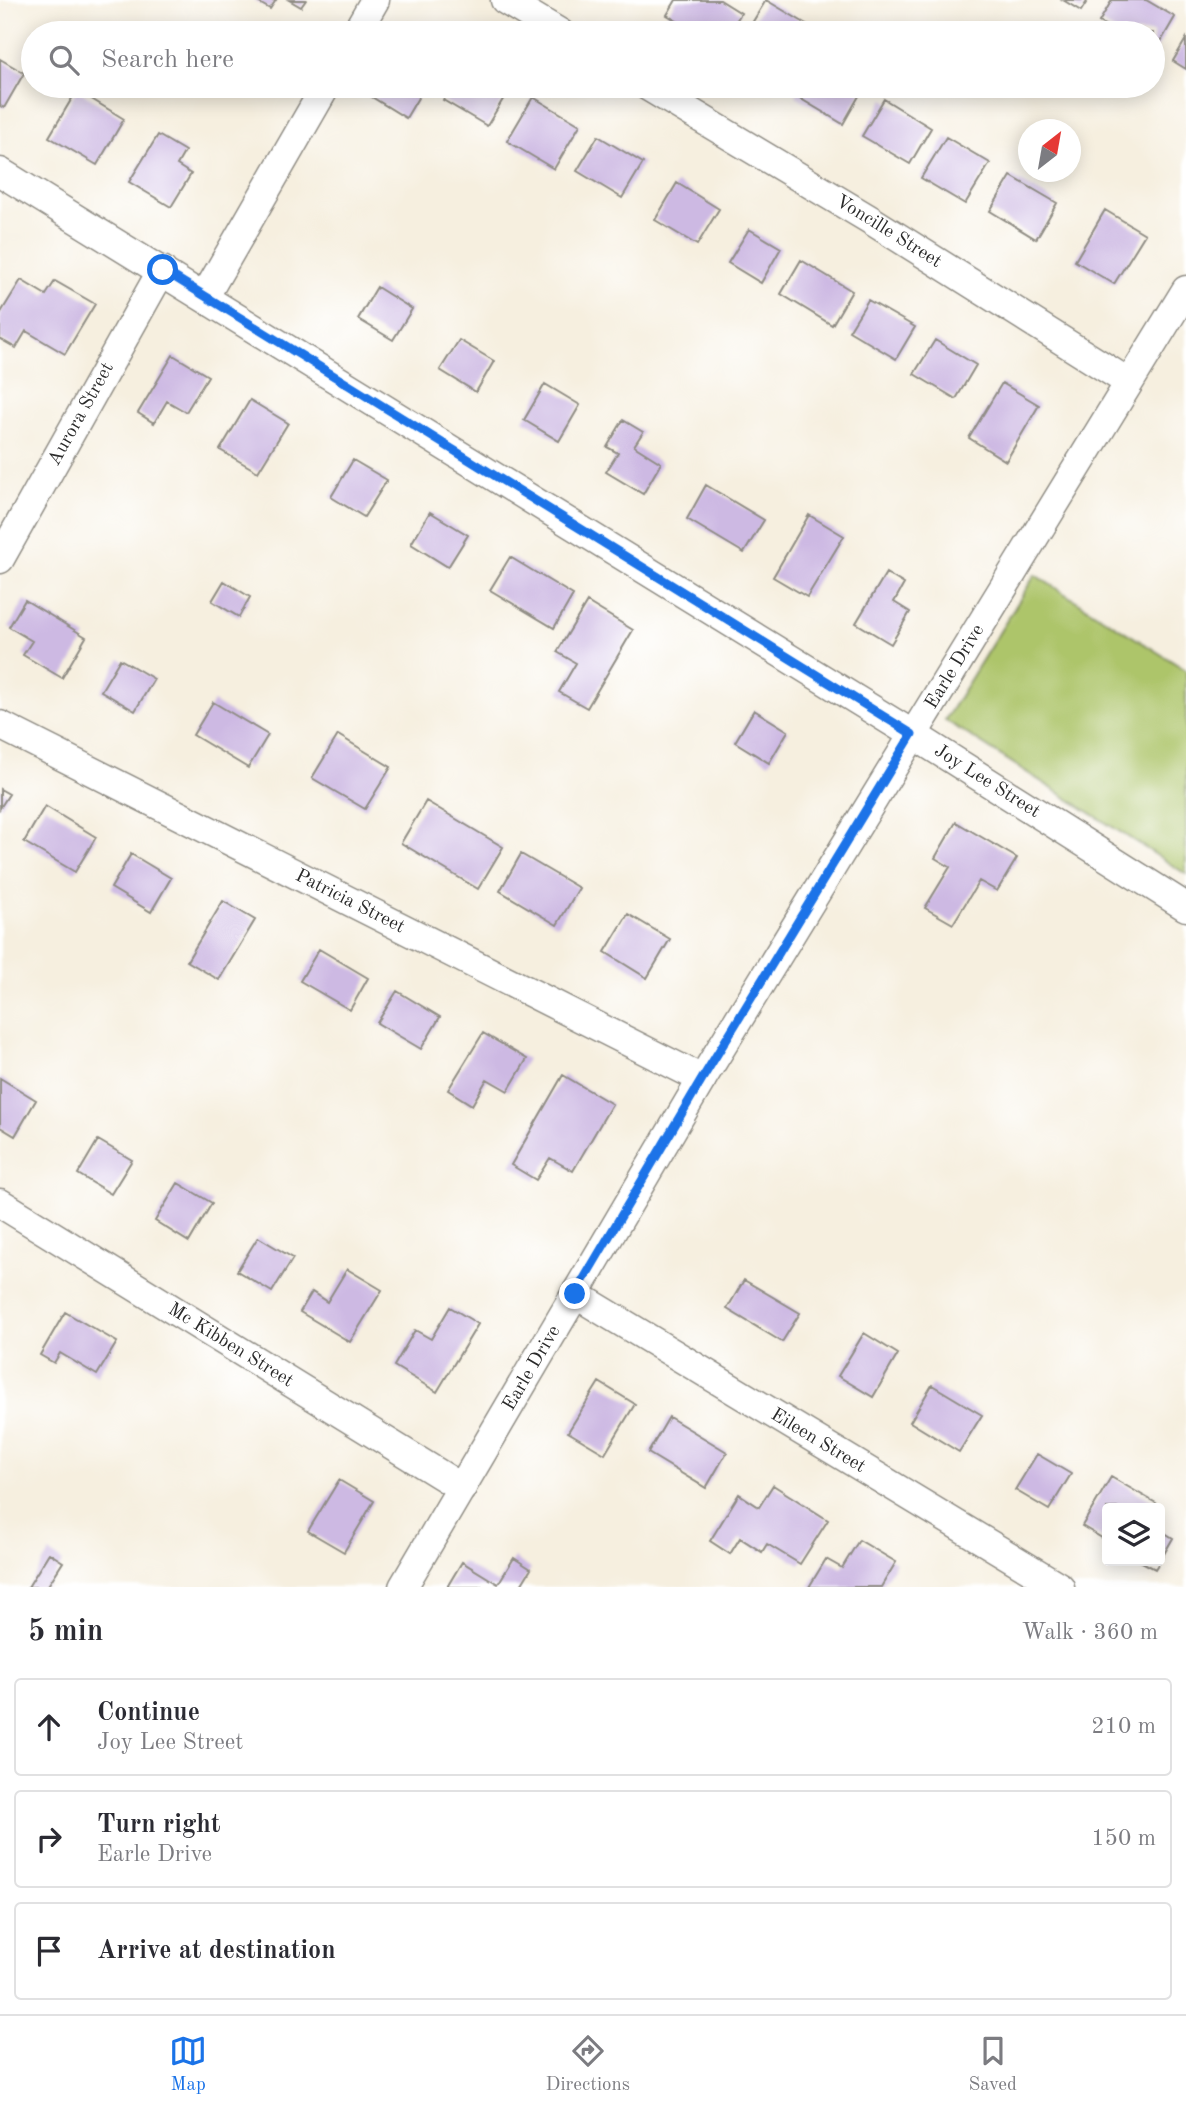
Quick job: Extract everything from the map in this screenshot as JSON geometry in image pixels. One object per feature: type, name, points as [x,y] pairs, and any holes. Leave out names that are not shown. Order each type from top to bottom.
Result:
[{"type":"street","points":[[363,21],[375,0]]},
{"type":"street","points":[[505,0],[540,21]]},
{"type":"street","points":[[205,296],[319,98]]},
{"type":"street","name":"Voncille Street","points":[[667,98],[869,219],[1128,382]]},
{"type":"street","name":"Joy Lee Street","points":[[0,172],[912,734],[1186,907]]},
{"type":"street","name":"Aurora Street","points":[[0,559],[163,270]]},
{"type":"street","name":"Earle Drive","points":[[403,1587],[702,1079],[1186,290]]},
{"type":"street","name":"Patricia Street","points":[[0,725],[702,1079]]},
{"type":"street","name":"Mc Kibben Street","points":[[0,1203],[462,1488]]},
{"type":"street","name":"Eileen Street","points":[[575,1294],[1060,1587]]},
{"type":"green space","points":[[1035,575],[1186,670],[1186,874],[945,720]]},
{"type":"building","points":[[254,0],[276,0],[270,9]]},
{"type":"building","points":[[289,0],[306,0],[301,7]]},
{"type":"building","points":[[676,0],[720,0],[741,13],[736,21],[677,21],[667,15]]},
{"type":"building","points":[[766,0],[801,21],[753,21]]},
{"type":"building","points":[[1063,0],[1088,0],[1081,11]]},
{"type":"building","points":[[1112,0],[1146,0],[1175,17],[1165,34],[1165,21],[1100,21]]},
{"type":"building","points":[[1186,39],[1186,69],[1173,61]]},
{"type":"building","points":[[0,59],[21,71],[21,78],[4,108],[0,106]]},
{"type":"building","points":[[72,98],[90,98],[124,119],[97,165],[49,137]]},
{"type":"building","points":[[374,98],[418,98],[406,118]]},
{"type":"building","points":[[444,98],[504,98],[487,126],[443,100]]},
{"type":"building","points":[[532,98],[580,125],[554,169],[507,141]]},
{"type":"building","points":[[799,98],[858,98],[843,124]]},
{"type":"building","points":[[884,99],[931,128],[910,164],[862,136]]},
{"type":"building","points":[[158,135],[185,151],[177,165],[191,174],[171,207],[129,182]]},
{"type":"building","points":[[598,136],[643,163],[622,198],[577,171]]},
{"type":"building","points":[[946,137],[990,163],[965,204],[921,178]]},
{"type":"building","points":[[1011,176],[1057,203],[1036,239],[990,211]]},
{"type":"building","points":[[677,183],[719,209],[697,245],[655,220]]},
{"type":"building","points":[[1105,210],[1145,234],[1114,284],[1075,261]]},
{"type":"building","points":[[749,229],[781,248],[761,283],[728,263]]},
{"type":"building","points":[[801,260],[852,291],[832,325],[781,294]]},
{"type":"building","points":[[21,280],[46,295],[55,281],[95,304],[65,354],[26,331],[16,348],[0,339],[0,314]]},
{"type":"building","points":[[377,287],[412,309],[393,340],[358,319]]},
{"type":"building","points":[[868,300],[915,327],[896,359],[849,331]]},
{"type":"building","points":[[459,340],[494,361],[476,392],[440,370]]},
{"type":"building","points":[[935,340],[976,365],[956,399],[914,374]]},
{"type":"building","points":[[173,355],[208,376],[186,412],[167,401],[154,423],[138,413]]},
{"type":"building","points":[[1002,383],[1039,405],[1006,461],[969,438]]},
{"type":"building","points":[[545,384],[580,405],[559,441],[524,420]]},
{"type":"building","points":[[250,400],[288,423],[258,472],[220,450]]},
{"type":"building","points":[[623,420],[643,432],[634,446],[661,463],[643,494],[606,472],[618,453],[607,447]]},
{"type":"building","points":[[353,460],[387,480],[364,517],[331,497]]},
{"type":"building","points":[[706,485],[764,520],[744,553],[687,519]]},
{"type":"building","points":[[430,512],[468,535],[448,567],[411,544]]},
{"type":"building","points":[[809,515],[844,536],[807,597],[773,577]]},
{"type":"building","points":[[510,557],[573,595],[554,628],[490,590]]},
{"type":"building","points":[[886,573],[904,584],[894,602],[910,612],[891,644],[856,623]]},
{"type":"building","points":[[224,581],[250,597],[239,617],[212,601]]},
{"type":"building","points":[[25,600],[86,637],[62,678],[23,655],[32,641],[9,627]]},
{"type":"building","points":[[587,602],[633,630],[587,708],[559,692],[576,663],[557,652]]},
{"type":"building","points":[[120,659],[154,679],[135,711],[101,691]]},
{"type":"building","points":[[213,702],[268,735],[248,768],[193,735]]},
{"type":"building","points":[[754,710],[788,731],[769,763],[735,742]]},
{"type":"building","points":[[338,735],[391,767],[365,809],[312,778]]},
{"type":"building","points":[[0,789],[9,794],[0,808]]},
{"type":"building","points":[[426,801],[503,847],[478,889],[401,843]]},
{"type":"building","points":[[45,806],[96,837],[75,872],[24,842]]},
{"type":"building","points":[[956,822],[1017,858],[997,891],[979,881],[953,924],[925,908],[950,867],[935,858]]},
{"type":"building","points":[[131,854],[171,878],[151,912],[111,888]]},
{"type":"building","points":[[521,854],[579,888],[557,925],[500,891]]},
{"type":"building","points":[[223,901],[255,920],[219,980],[187,961]]},
{"type":"building","points":[[628,914],[670,939],[647,978],[605,952]]},
{"type":"building","points":[[319,949],[368,978],[350,1010],[300,981]]},
{"type":"building","points":[[397,991],[440,1017],[421,1049],[377,1023]]},
{"type":"building","points":[[483,1033],[527,1059],[508,1091],[487,1079],[472,1105],[448,1090]]},
{"type":"building","points":[[563,1075],[612,1104],[573,1171],[550,1158],[536,1180],[511,1165]]},
{"type":"building","points":[[0,1078],[36,1100],[15,1136],[0,1127]]},
{"type":"building","points":[[98,1140],[132,1160],[111,1194],[78,1174]]},
{"type":"building","points":[[178,1183],[212,1203],[189,1242],[155,1221]]},
{"type":"building","points":[[258,1237],[293,1258],[272,1292],[237,1271]]},
{"type":"building","points":[[347,1269],[382,1290],[350,1342],[300,1312],[312,1292],[327,1302]]},
{"type":"building","points":[[744,1280],[800,1313],[782,1342],[727,1309]]},
{"type":"building","points":[[450,1307],[478,1324],[437,1392],[394,1366],[415,1330],[431,1339]]},
{"type":"building","points":[[65,1312],[117,1342],[97,1375],[60,1353],[54,1363],[40,1355]]},
{"type":"building","points":[[864,1333],[898,1354],[873,1397],[838,1376]]},
{"type":"building","points":[[599,1382],[635,1404],[605,1454],[568,1432]]},
{"type":"building","points":[[932,1385],[982,1415],[959,1452],[910,1422]]},
{"type":"building","points":[[669,1417],[727,1452],[706,1488],[648,1453]]},
{"type":"building","points":[[1037,1454],[1071,1474],[1049,1510],[1015,1490]]},
{"type":"building","points":[[1111,1477],[1156,1503],[1102,1503],[1102,1538],[1082,1526]]},
{"type":"building","points":[[339,1480],[374,1501],[344,1552],[308,1531]]},
{"type":"building","points":[[773,1485],[828,1520],[800,1564],[767,1544],[762,1552],[740,1538],[730,1554],[710,1541],[739,1494],[759,1507]]},
{"type":"building","points":[[1165,1533],[1173,1538],[1165,1552]]},
{"type":"building","points":[[859,1540],[896,1562],[881,1587],[809,1587],[826,1559],[842,1568]]},
{"type":"building","points":[[49,1553],[63,1562],[47,1587],[28,1587]]},
{"type":"building","points":[[514,1558],[531,1569],[520,1587],[447,1587],[462,1562],[498,1584]]},
{"type":"route","points":[[163,270],[912,734],[575,1294]]}]
